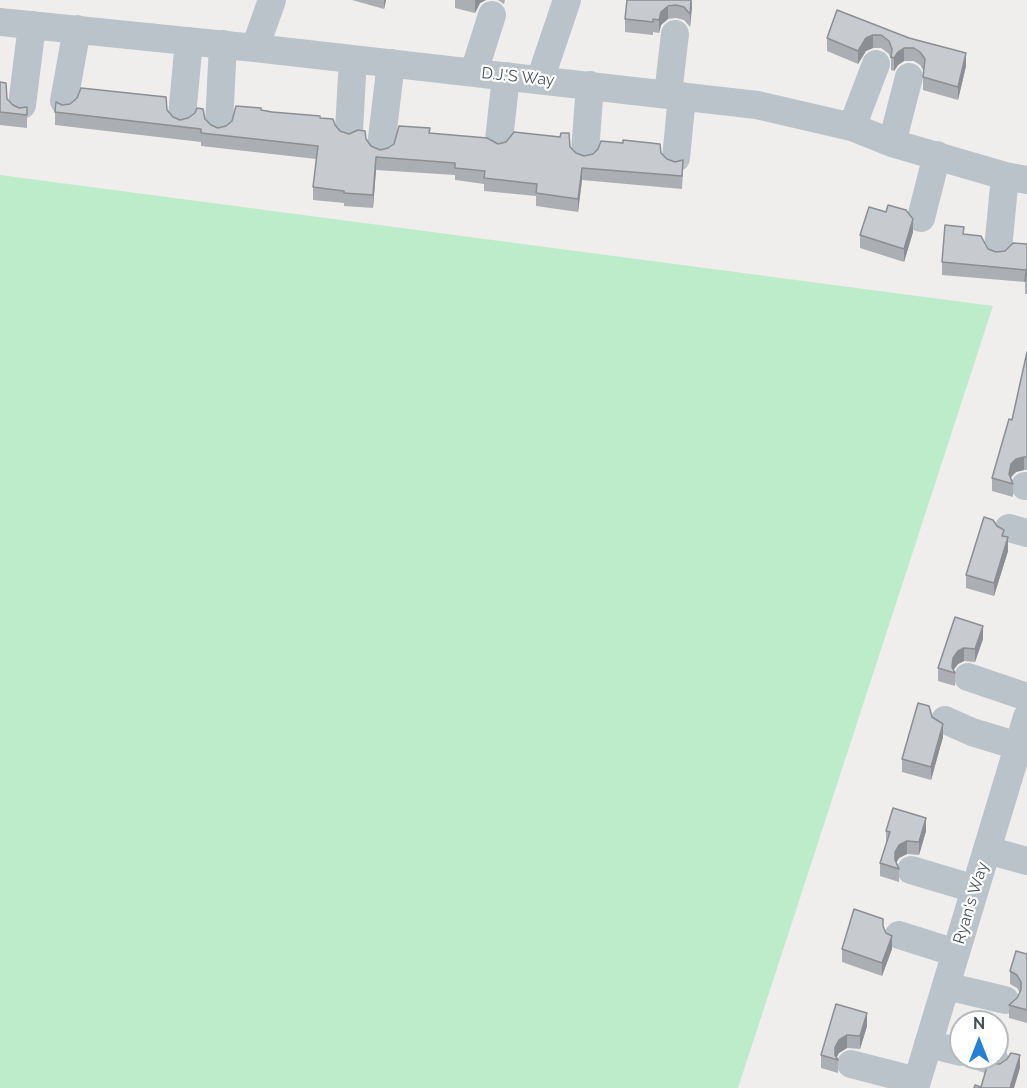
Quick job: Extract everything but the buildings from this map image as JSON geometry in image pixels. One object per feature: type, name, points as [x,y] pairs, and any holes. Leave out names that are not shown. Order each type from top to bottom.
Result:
[{"type":"street","points":[[540,80],[567,0]]},
{"type":"street","points":[[255,48],[269,1]]},
{"type":"street","points":[[474,72],[492,15]]},
{"type":"street","name":"D.J.'S Way","points":[[0,22],[223,44],[757,105],[852,127],[892,143],[1016,178]]},
{"type":"street","points":[[22,105],[32,25]]},
{"type":"street","points":[[64,101],[77,29]]},
{"type":"street","points":[[675,34],[676,158]]},
{"type":"street","points":[[182,116],[189,41]]},
{"type":"street","points":[[219,124],[223,44]]},
{"type":"street","points":[[349,130],[353,59]]},
{"type":"street","points":[[381,146],[391,63]]},
{"type":"street","points":[[852,127],[876,64]]},
{"type":"street","points":[[499,140],[506,76]]},
{"type":"street","points":[[892,143],[909,78]]},
{"type":"street","points":[[585,152],[590,85]]},
{"type":"street","points":[[921,218],[937,155]]},
{"type":"street","points":[[1001,260],[1000,221],[1016,178]]},
{"type":"street","points":[[968,676],[1027,698]]},
{"type":"street","name":"Ryan's Way","points":[[916,1085],[987,850],[1015,798],[1018,746],[1027,717]]},
{"type":"street","points":[[945,720],[972,732],[1018,746]]},
{"type":"street","points":[[987,850],[1027,861]]},
{"type":"street","points":[[911,870],[975,889]]},
{"type":"street","points":[[899,935],[956,953]]},
{"type":"street","points":[[946,986],[1005,1000]]},
{"type":"street","points":[[928,1044],[949,1049]]},
{"type":"street","points":[[851,1064],[916,1085]]},
{"type":"green space","points":[[0,175],[993,306],[738,1088],[0,1088]]}]
